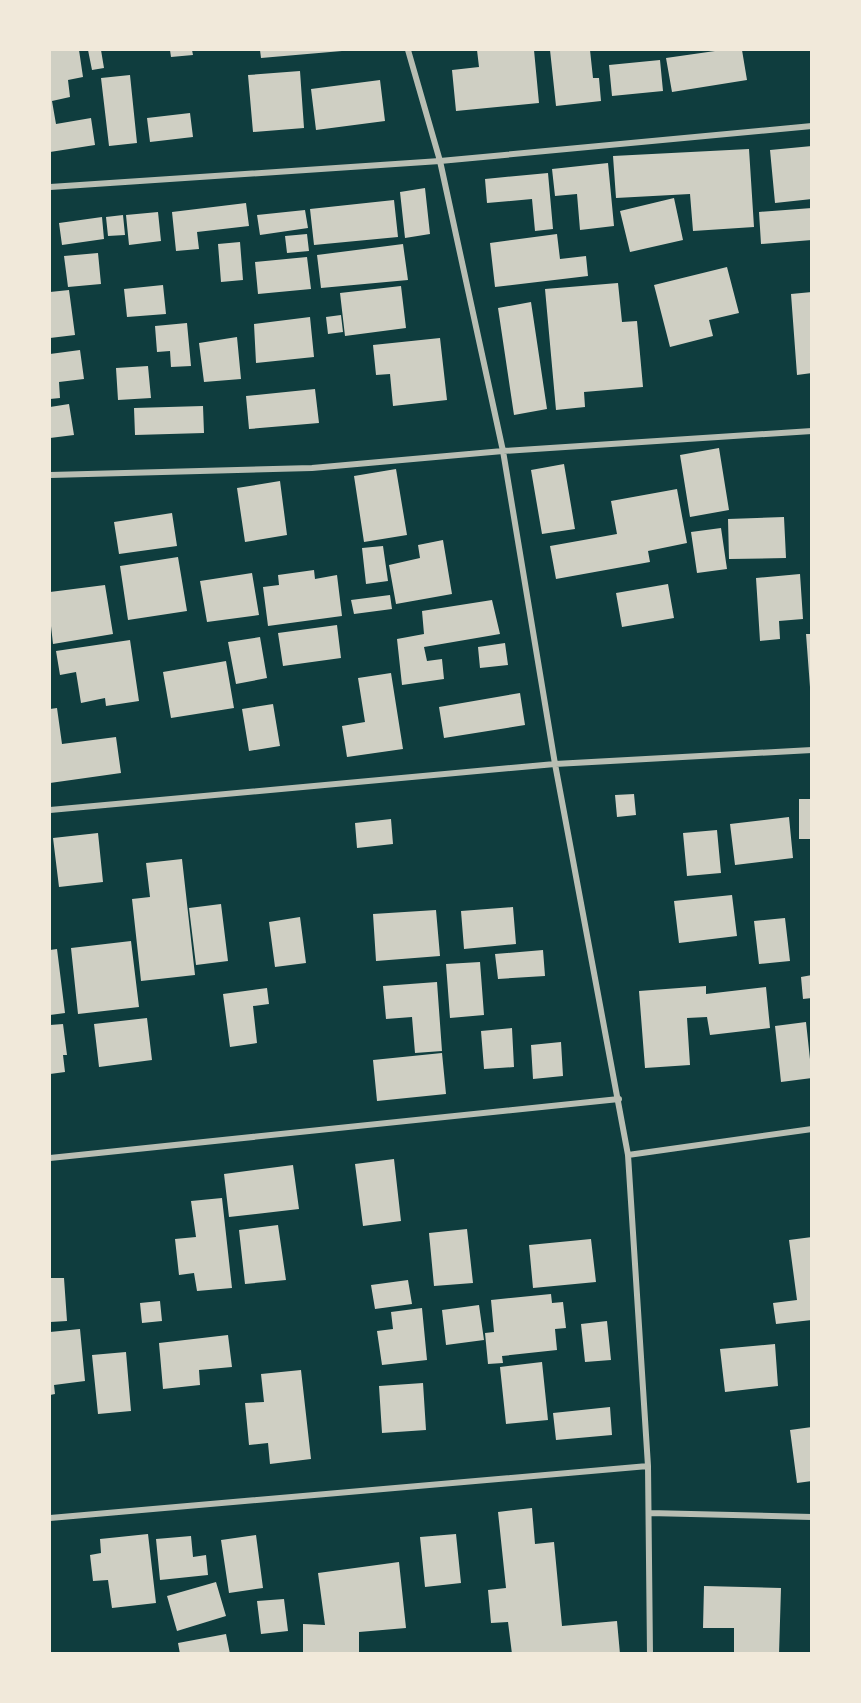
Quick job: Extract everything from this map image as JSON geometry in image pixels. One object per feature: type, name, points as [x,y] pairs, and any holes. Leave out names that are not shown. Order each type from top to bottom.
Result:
[{"type":"street","points":[[408,50],[440,161],[502,450],[555,764],[628,1155],[648,1466],[650,1653]]},
{"type":"street","points":[[50,187],[440,161],[812,126]]},
{"type":"street","points":[[50,475],[312,468],[502,450],[812,431]]},
{"type":"street","points":[[50,810],[555,764],[812,750]]},
{"type":"street","points":[[50,1158],[619,1099]]},
{"type":"street","points":[[628,1155],[812,1129]]},
{"type":"street","points":[[50,1518],[648,1466]]},
{"type":"street","points":[[649,1513],[812,1517]]},
{"type":"building","points":[[50,50],[79,50],[83,77],[68,80],[70,97],[52,101],[56,124],[91,118],[95,145],[50,152]]},
{"type":"building","points":[[88,50],[101,50],[104,68],[92,70]]},
{"type":"building","points":[[170,50],[192,50],[193,55],[171,57]]},
{"type":"building","points":[[260,50],[342,50],[342,51],[261,58]]},
{"type":"building","points":[[477,50],[534,50],[539,103],[456,111],[452,70],[479,67]]},
{"type":"building","points":[[550,50],[590,50],[593,78],[599,78],[601,101],[556,106]]},
{"type":"building","points":[[722,50],[742,50],[747,80],[672,92],[666,58]]},
{"type":"building","points":[[660,60],[663,91],[612,96],[609,65]]},
{"type":"building","points":[[300,71],[304,128],[253,132],[248,75]]},
{"type":"building","points":[[130,75],[137,143],[109,146],[101,78]]},
{"type":"building","points":[[380,80],[385,121],[316,130],[311,89]]},
{"type":"building","points":[[190,113],[193,137],[150,142],[147,118]]},
{"type":"building","points":[[812,146],[812,199],[775,203],[770,150]]},
{"type":"building","points":[[749,149],[754,227],[693,231],[690,194],[616,198],[613,156]]},
{"type":"building","points":[[608,163],[614,226],[580,230],[577,194],[555,196],[552,169]]},
{"type":"building","points":[[548,173],[553,229],[535,231],[532,199],[487,203],[485,179]]},
{"type":"building","points":[[425,188],[430,234],[405,238],[400,192]]},
{"type":"building","points":[[674,198],[683,240],[630,252],[620,211]]},
{"type":"building","points":[[394,200],[398,237],[314,245],[310,209]]},
{"type":"building","points":[[246,203],[249,226],[197,232],[199,249],[176,251],[172,212]]},
{"type":"building","points":[[812,208],[812,240],[761,244],[759,212]]},
{"type":"building","points":[[305,210],[308,228],[260,235],[257,215]]},
{"type":"building","points":[[158,212],[161,241],[129,245],[126,215]]},
{"type":"building","points":[[123,215],[125,235],[108,236],[106,217]]},
{"type":"building","points":[[102,217],[104,239],[62,245],[59,223]]},
{"type":"building","points":[[307,234],[309,251],[287,253],[285,236]]},
{"type":"building","points":[[557,234],[560,259],[586,256],[588,276],[495,287],[490,243]]},
{"type":"building","points":[[240,242],[243,280],[221,282],[218,244]]},
{"type":"building","points":[[403,244],[408,280],[321,288],[317,255]]},
{"type":"building","points":[[98,253],[101,284],[68,287],[64,256]]},
{"type":"building","points":[[307,257],[311,289],[258,294],[255,262]]},
{"type":"building","points":[[727,267],[739,313],[709,320],[713,336],[670,347],[654,285]]},
{"type":"building","points":[[618,283],[622,322],[637,321],[643,387],[584,392],[585,407],[556,410],[545,289]]},
{"type":"building","points":[[163,285],[166,314],[127,317],[124,289]]},
{"type":"building","points":[[401,286],[406,328],[345,336],[340,293]]},
{"type":"building","points":[[69,290],[75,335],[50,338],[50,292]]},
{"type":"building","points":[[812,292],[812,373],[797,375],[791,294]]},
{"type":"building","points":[[531,302],[547,409],[514,415],[498,308]]},
{"type":"building","points":[[341,315],[343,332],[328,334],[326,317]]},
{"type":"building","points":[[310,317],[314,357],[256,363],[254,324]]},
{"type":"building","points":[[187,323],[191,366],[171,367],[170,351],[157,352],[155,326]]},
{"type":"building","points":[[237,337],[241,379],[204,382],[199,343]]},
{"type":"building","points":[[440,338],[447,400],[393,406],[390,374],[376,375],[373,345]]},
{"type":"building","points":[[80,350],[84,379],[59,382],[60,398],[50,399],[50,354]]},
{"type":"building","points":[[148,366],[151,398],[118,400],[116,368]]},
{"type":"building","points":[[315,389],[319,423],[249,429],[246,396]]},
{"type":"building","points":[[69,404],[74,435],[50,438],[50,407]]},
{"type":"building","points":[[203,406],[204,433],[135,435],[134,408]]},
{"type":"building","points":[[719,448],[729,510],[690,517],[680,455]]},
{"type":"building","points":[[564,464],[575,529],[542,534],[531,470]]},
{"type":"building","points":[[396,469],[407,535],[364,542],[354,476]]},
{"type":"building","points":[[280,481],[287,535],[245,542],[237,488]]},
{"type":"building","points":[[677,489],[687,543],[648,551],[650,562],[556,579],[550,546],[617,534],[611,501]]},
{"type":"building","points":[[172,513],[177,546],[119,554],[114,522]]},
{"type":"building","points":[[784,517],[786,558],[729,559],[728,519]]},
{"type":"building","points":[[721,528],[727,569],[697,573],[691,532]]},
{"type":"building","points":[[443,540],[452,594],[396,604],[389,565],[420,558],[418,545]]},
{"type":"building","points":[[383,546],[388,581],[366,584],[362,548]]},
{"type":"building","points":[[178,557],[187,611],[128,620],[120,566]]},
{"type":"building","points":[[314,570],[315,579],[337,575],[342,616],[268,626],[263,587],[279,585],[278,575]]},
{"type":"building","points":[[252,573],[259,615],[207,622],[200,581]]},
{"type":"building","points":[[800,574],[803,619],[779,621],[780,639],[760,641],[756,578]]},
{"type":"building","points":[[668,584],[674,618],[622,627],[616,593]]},
{"type":"building","points":[[105,585],[113,634],[53,644],[50,592]]},
{"type":"building","points":[[390,595],[392,609],[354,614],[351,600]]},
{"type":"building","points":[[492,600],[500,634],[424,647],[427,661],[442,659],[444,679],[402,685],[397,639],[424,634],[422,611]]},
{"type":"building","points":[[337,625],[341,658],[283,666],[278,633]]},
{"type":"building","points":[[806,634],[812,634],[812,687],[810,687]]},
{"type":"building","points":[[260,637],[267,678],[236,684],[228,642]]},
{"type":"building","points":[[130,640],[139,701],[106,706],[105,698],[81,703],[76,672],[60,675],[56,651]]},
{"type":"building","points":[[505,643],[508,665],[480,668],[478,647]]},
{"type":"building","points":[[226,661],[234,708],[171,718],[163,672]]},
{"type":"building","points":[[391,673],[403,749],[347,757],[342,726],[365,722],[358,678]]},
{"type":"building","points":[[520,693],[525,725],[444,738],[439,707]]},
{"type":"building","points":[[273,704],[280,746],[249,751],[242,709]]},
{"type":"building","points":[[57,708],[62,744],[116,737],[121,773],[50,783],[50,709]]},
{"type":"building","points":[[634,794],[636,815],[617,817],[615,795]]},
{"type":"building","points":[[799,799],[812,799],[812,839],[799,839]]},
{"type":"building","points":[[789,817],[793,858],[735,865],[730,824]]},
{"type":"building","points":[[391,819],[393,844],[357,848],[355,823]]},
{"type":"building","points":[[717,830],[721,873],[687,876],[683,833]]},
{"type":"building","points":[[98,833],[103,882],[59,887],[53,838]]},
{"type":"building","points":[[182,859],[195,975],[141,981],[132,899],[150,897],[146,863]]},
{"type":"building","points":[[732,895],[737,936],[679,943],[674,901]]},
{"type":"building","points":[[221,904],[228,961],[196,965],[189,908]]},
{"type":"building","points":[[513,907],[516,944],[464,949],[461,911]]},
{"type":"building","points":[[436,910],[440,956],[376,961],[373,914]]},
{"type":"building","points":[[300,917],[306,963],[275,967],[269,922]]},
{"type":"building","points":[[785,918],[790,961],[759,964],[754,921]]},
{"type":"building","points":[[131,941],[139,1007],[78,1014],[71,948]]},
{"type":"building","points":[[57,949],[65,1013],[50,1015],[50,950]]},
{"type":"building","points":[[543,950],[545,976],[498,979],[495,954]]},
{"type":"building","points":[[480,962],[484,1015],[450,1018],[446,964]]},
{"type":"building","points":[[812,975],[812,998],[803,999],[801,977]]},
{"type":"building","points":[[437,982],[442,1051],[415,1053],[412,1017],[386,1019],[383,986]]},
{"type":"building","points":[[706,986],[706,994],[766,987],[770,1028],[710,1035],[707,1017],[687,1018],[690,1065],[645,1068],[639,991]]},
{"type":"building","points":[[267,988],[269,1004],[253,1006],[257,1043],[230,1047],[223,994]]},
{"type":"building","points":[[147,1018],[152,1060],[99,1067],[94,1024]]},
{"type":"building","points":[[806,1022],[812,1078],[781,1082],[775,1026]]},
{"type":"building","points":[[63,1024],[67,1055],[63,1055],[65,1072],[50,1074],[50,1025]]},
{"type":"building","points":[[512,1028],[514,1067],[484,1069],[481,1031]]},
{"type":"building","points":[[561,1042],[563,1076],[533,1079],[531,1045]]},
{"type":"building","points":[[442,1053],[446,1094],[377,1101],[373,1060]]},
{"type":"building","points":[[394,1159],[401,1221],[363,1226],[355,1164]]},
{"type":"building","points":[[293,1165],[299,1209],[229,1217],[224,1174]]},
{"type":"building","points":[[222,1198],[232,1288],[197,1291],[194,1273],[179,1275],[175,1239],[196,1237],[191,1201]]},
{"type":"building","points":[[278,1225],[286,1280],[245,1284],[239,1230]]},
{"type":"building","points":[[467,1229],[473,1283],[434,1286],[429,1233]]},
{"type":"building","points":[[812,1237],[812,1320],[776,1324],[773,1303],[797,1300],[789,1240]]},
{"type":"building","points":[[591,1239],[596,1282],[533,1288],[529,1245]]},
{"type":"building","points":[[50,1278],[64,1278],[67,1321],[50,1322]]},
{"type":"building","points":[[408,1280],[412,1304],[375,1309],[371,1285]]},
{"type":"building","points":[[551,1294],[552,1303],[563,1302],[566,1328],[555,1329],[557,1350],[502,1356],[503,1363],[488,1364],[485,1333],[494,1332],[491,1300]]},
{"type":"building","points":[[160,1301],[162,1321],[142,1323],[140,1303]]},
{"type":"building","points":[[479,1305],[484,1340],[446,1345],[442,1310]]},
{"type":"building","points":[[422,1308],[427,1360],[382,1365],[377,1331],[393,1329],[391,1312]]},
{"type":"building","points":[[607,1321],[611,1360],[585,1362],[581,1324]]},
{"type":"building","points":[[80,1329],[85,1381],[54,1385],[55,1394],[50,1395],[50,1332]]},
{"type":"building","points":[[228,1335],[232,1367],[199,1370],[200,1385],[163,1389],[159,1343]]},
{"type":"building","points":[[775,1344],[778,1386],[725,1392],[720,1349]]},
{"type":"building","points":[[126,1352],[131,1411],[98,1414],[92,1355]]},
{"type":"building","points":[[542,1362],[548,1420],[506,1424],[500,1367]]},
{"type":"building","points":[[301,1370],[311,1459],[270,1464],[268,1443],[249,1445],[245,1403],[264,1402],[261,1374]]},
{"type":"building","points":[[423,1383],[426,1430],[382,1433],[379,1386]]},
{"type":"building","points":[[610,1407],[612,1435],[556,1440],[553,1413]]},
{"type":"building","points":[[812,1427],[812,1481],[797,1483],[790,1430]]},
{"type":"building","points":[[532,1508],[535,1544],[554,1542],[562,1626],[617,1621],[620,1654],[512,1654],[508,1622],[491,1623],[488,1590],[506,1588],[498,1512]]},
{"type":"building","points":[[148,1534],[156,1603],[112,1608],[108,1580],[93,1581],[90,1555],[101,1553],[100,1539]]},
{"type":"building","points":[[456,1534],[461,1583],[425,1587],[420,1537]]},
{"type":"building","points":[[256,1535],[263,1588],[229,1593],[221,1540]]},
{"type":"building","points":[[191,1536],[193,1557],[206,1555],[208,1575],[160,1580],[156,1539]]},
{"type":"building","points":[[399,1562],[406,1628],[359,1632],[359,1654],[303,1654],[303,1624],[325,1625],[318,1573]]},
{"type":"building","points":[[216,1582],[226,1616],[177,1631],[167,1596]]},
{"type":"building","points":[[704,1586],[781,1588],[779,1654],[734,1654],[734,1628],[703,1628]]},
{"type":"building","points":[[284,1599],[288,1631],[261,1634],[257,1601]]},
{"type":"building","points":[[226,1634],[230,1654],[180,1654],[178,1643]]}]
